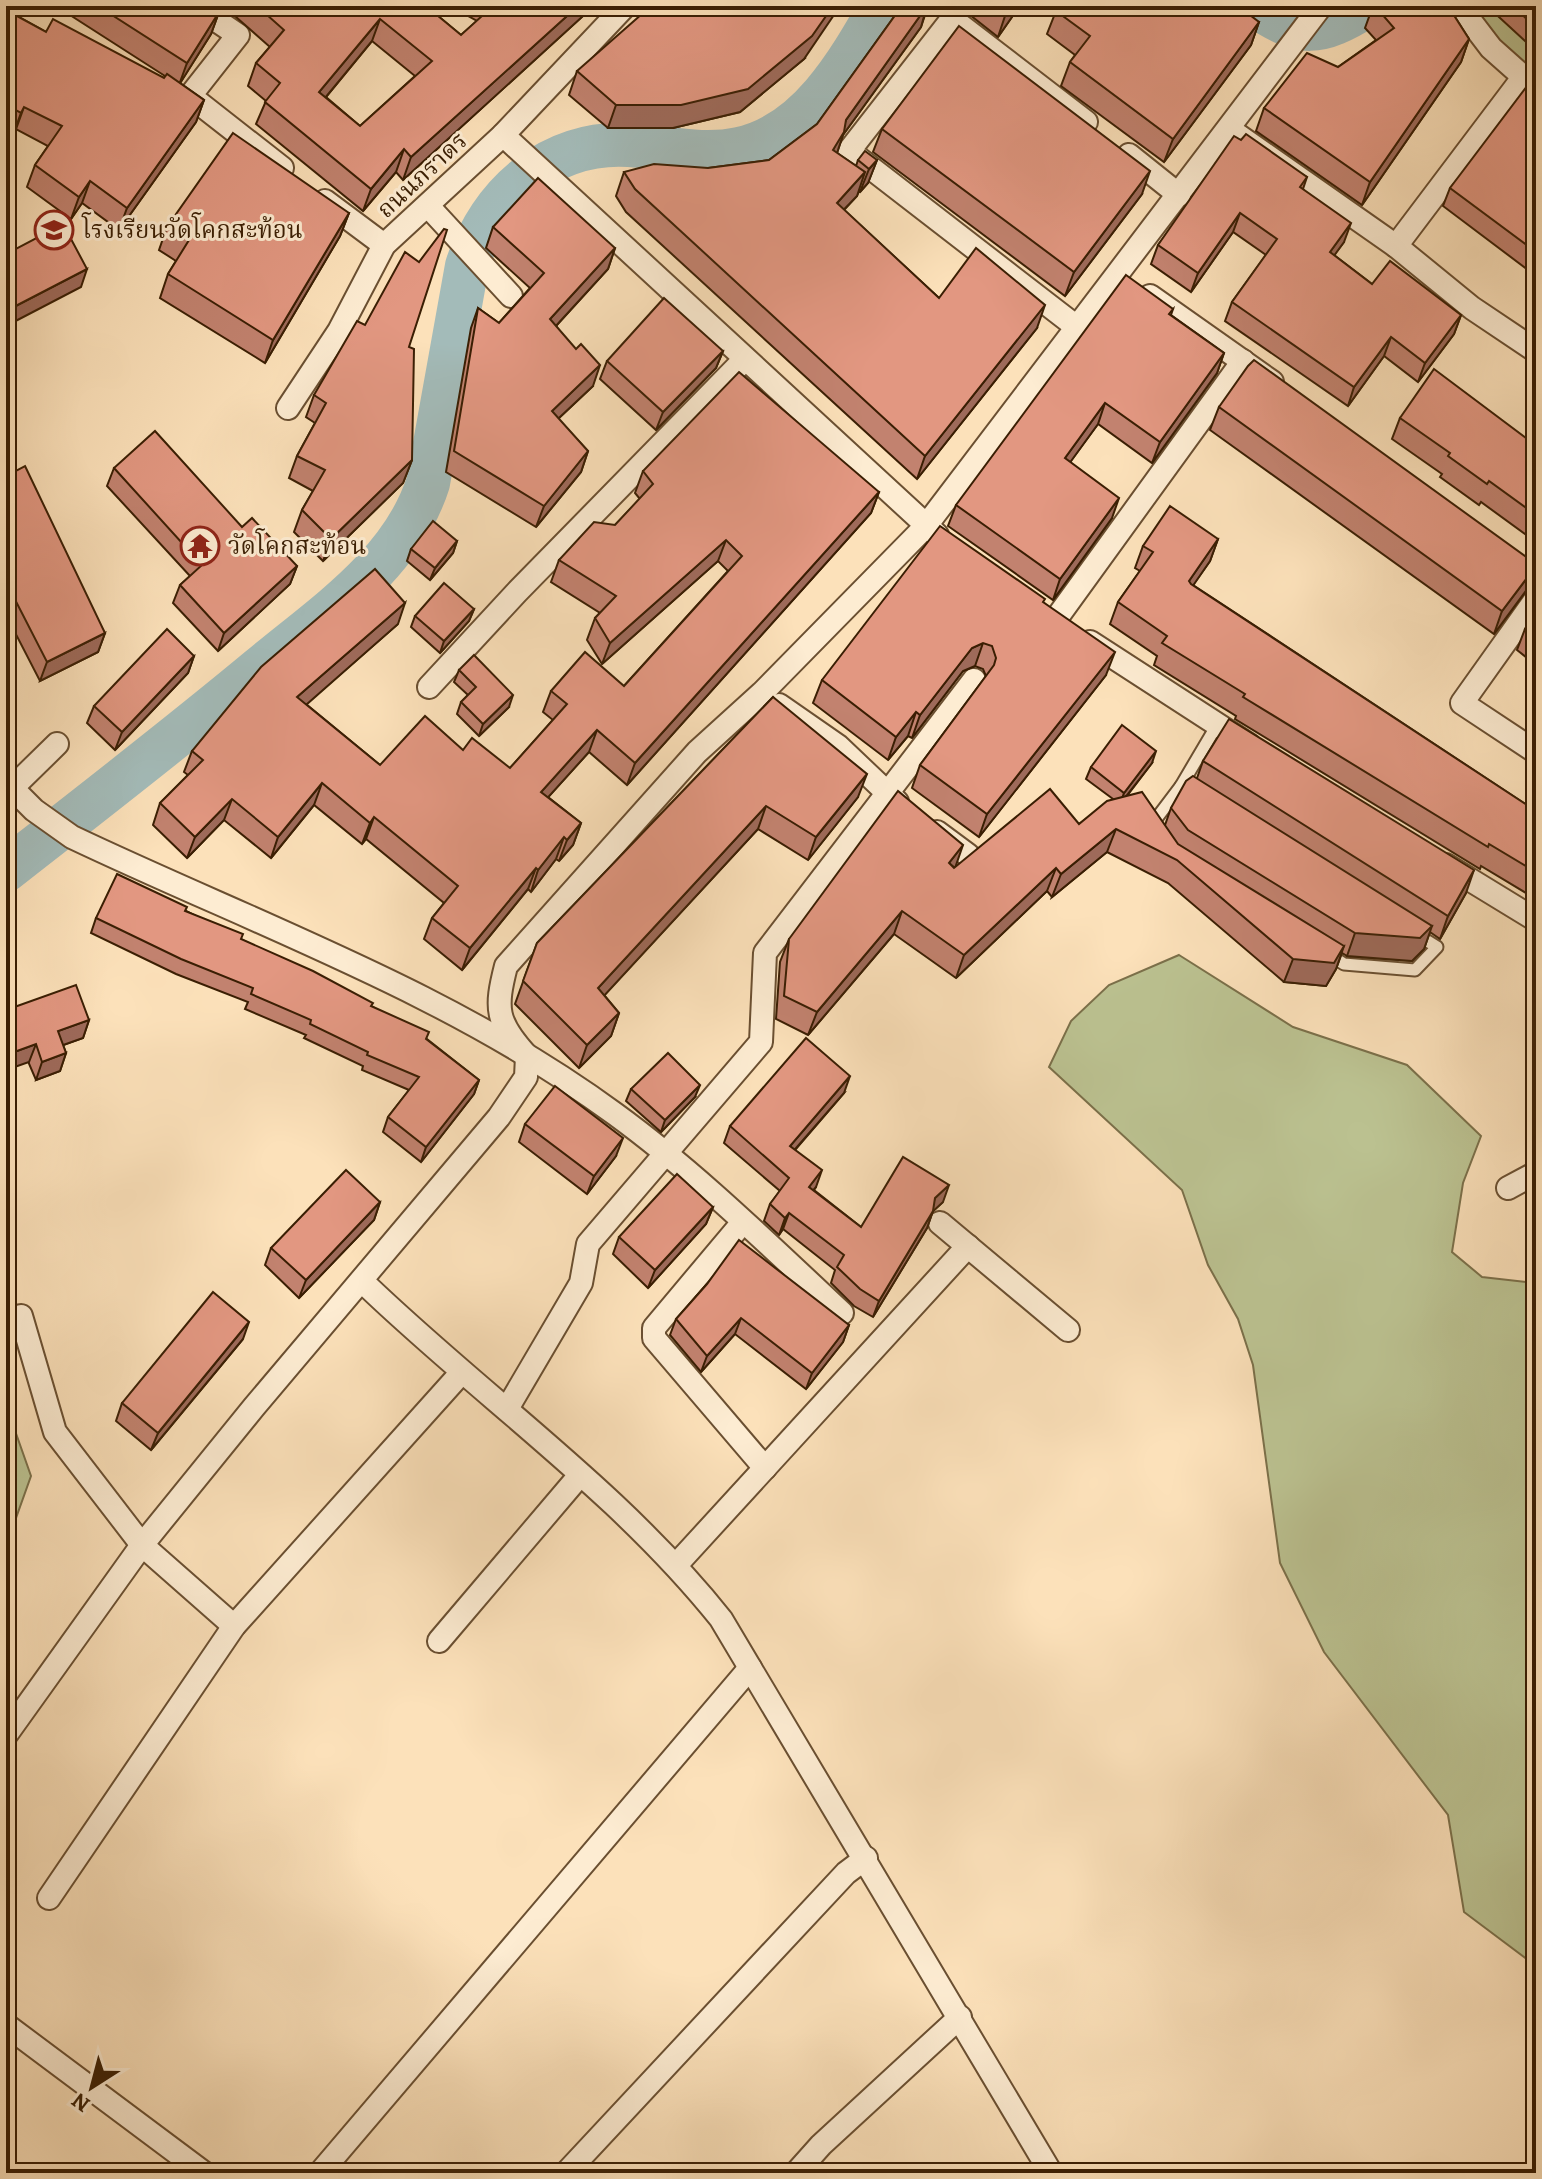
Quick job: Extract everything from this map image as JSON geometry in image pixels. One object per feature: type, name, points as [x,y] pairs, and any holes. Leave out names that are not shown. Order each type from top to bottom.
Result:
[{"type":"street","points":[[195,6],[238,35],[190,96],[384,245]]},
{"type":"street","points":[[6,1735],[142,1545],[499,1117],[526,1077],[527,1056],[506,1033],[497,1003],[506,966],[697,752],[762,693],[925,527],[1321,6]]},
{"type":"street","points":[[1396,246],[1529,84],[1491,48],[1459,6]]},
{"type":"street","name":"ถนนภราดร","points":[[288,408],[339,331],[384,245],[503,135],[621,7]]},
{"type":"street","points":[[1078,328],[849,151],[952,19],[1179,195]]},
{"type":"street","points":[[1229,129],[1396,246],[1472,308],[1536,351]]},
{"type":"street","points":[[503,135],[925,527],[959,551]]},
{"type":"street","points":[[428,206],[511,296]]},
{"type":"street","points":[[1119,274],[1294,397]]},
{"type":"street","points":[[429,687],[517,592],[744,360]]},
{"type":"street","points":[[1243,361],[1049,615],[1272,759]]},
{"type":"street","points":[[1536,599],[1462,703],[1536,752]]},
{"type":"street","points":[[507,1409],[581,1283],[588,1244],[761,1042],[765,953],[974,680]]},
{"type":"street","points":[[762,693],[838,746],[886,794],[968,855]]},
{"type":"street","points":[[57,744],[9,792],[72,837],[452,1012],[527,1056],[615,1113],[743,1222],[842,1313]]},
{"type":"street","points":[[1431,856],[1536,920]]},
{"type":"street","points":[[1508,1188],[1536,1173]]},
{"type":"street","points":[[743,1222],[654,1328],[654,1338],[765,1468]]},
{"type":"street","points":[[940,1223],[1068,1330]]},
{"type":"street","points":[[677,1564],[968,1246]]},
{"type":"street","points":[[363,1282],[462,1372],[553,1447],[677,1564],[721,1619],[960,2017],[1044,2169]]},
{"type":"street","points":[[11,1315],[55,1432],[142,1545],[234,1626]]},
{"type":"street","points":[[49,1898],[234,1626],[462,1372]]},
{"type":"street","points":[[439,1641],[580,1475]]},
{"type":"street","points":[[320,2173],[750,1668]]},
{"type":"street","points":[[566,2173],[846,1873],[866,1858]]},
{"type":"street","points":[[796,2173],[821,2145],[960,2017]]},
{"type":"street","points":[[7,2028],[204,2173]]},
{"type":"lane","points":[[1158,838],[1149,827],[1181,786],[1217,725]]},
{"type":"lane","points":[[1181,786],[1208,803]]},
{"type":"lane","points":[[1318,948],[1344,964],[1415,970],[1437,947],[1410,930]]},
{"type":"green space","points":[[1459,6],[1536,6],[1536,88]]},
{"type":"green space","points":[[1179,955],[1293,1027],[1407,1065],[1481,1136],[1463,1183],[1452,1252],[1482,1277],[1536,1283],[1536,1966],[1464,1912],[1448,1815],[1324,1652],[1280,1563],[1253,1365],[1238,1319],[1208,1265],[1182,1190],[1049,1067],[1071,1021],[1109,985]]},
{"type":"green space","points":[[6,1405],[31,1476],[6,1546]]},
{"type":"building","points":[[98,6],[211,6],[219,12],[187,63]]},
{"type":"building","points":[[257,6],[426,6],[461,35],[493,6],[578,6],[411,157],[404,149],[371,189],[265,102],[280,83],[256,63],[284,30]],"holes":[[[380,19],[432,61],[360,126],[319,92]]]},
{"type":"building","points":[[651,6],[833,6],[812,36],[748,89],[681,105],[616,105],[577,71]]},
{"type":"building","points":[[899,6],[927,6],[846,120],[844,132],[833,150],[865,172],[837,203],[939,298],[976,248],[1045,305],[925,456],[635,189],[624,172],[654,164],[708,168],[769,160],[817,124]]},
{"type":"building","points":[[996,6],[1011,6],[1006,13]]},
{"type":"building","points":[[1059,6],[1238,6],[1259,22],[1173,139],[1070,62],[1090,36],[1056,11]]},
{"type":"building","points":[[1375,6],[1448,6],[1469,39],[1370,182],[1264,108],[1307,53],[1338,67],[1394,28]]},
{"type":"building","points":[[1513,6],[1536,6],[1536,28]]},
{"type":"building","points":[[6,10],[46,32],[53,19],[164,78],[167,74],[204,100],[127,208],[90,181],[79,197],[35,165],[62,126],[24,107],[21,113],[6,105]]},
{"type":"building","points":[[959,26],[1150,171],[1074,272],[882,129]]},
{"type":"building","points":[[1530,82],[1536,86],[1536,252],[1450,188]]},
{"type":"building","points":[[233,133],[349,213],[273,340],[168,274],[189,240],[167,227]]},
{"type":"building","points":[[1246,134],[1307,177],[1300,187],[1351,223],[1330,252],[1372,284],[1390,261],[1461,315],[1425,363],[1391,337],[1354,387],[1232,302],[1277,239],[1240,213],[1198,273],[1158,245],[1234,136],[1241,140]]},
{"type":"building","points":[[865,151],[877,160],[869,169],[858,160]]},
{"type":"building","points":[[538,178],[615,248],[550,319],[576,349],[581,344],[600,365],[552,411],[588,451],[544,506],[454,451],[478,308],[499,323],[544,273],[493,227]]},
{"type":"building","points":[[63,224],[87,269],[6,311],[6,254]]},
{"type":"building","points":[[444,229],[447,230],[409,347],[414,349],[412,460],[331,539],[302,510],[325,470],[297,456],[326,403],[314,395],[357,321],[365,325],[405,252],[419,262]]},
{"type":"building","points":[[1126,275],[1173,309],[1169,314],[1224,353],[1160,442],[1105,403],[1065,458],[1119,498],[1060,579],[956,505]]},
{"type":"building","points":[[664,298],[723,351],[663,412],[607,361]]},
{"type":"building","points":[[1254,360],[1536,564],[1502,611],[1219,407]]},
{"type":"building","points":[[1434,369],[1534,444],[1536,441],[1536,515],[1489,481],[1487,484],[1400,418]]},
{"type":"building","points":[[739,372],[879,492],[635,763],[597,730],[541,792],[581,823],[567,840],[564,837],[538,870],[536,868],[470,948],[432,918],[458,886],[374,817],[370,823],[322,783],[278,837],[232,799],[195,837],[160,803],[203,760],[192,751],[261,667],[375,569],[405,603],[297,697],[380,765],[425,716],[463,750],[472,738],[510,768],[567,704],[551,691],[585,652],[624,686],[742,556],[726,540],[610,643],[595,618],[616,596],[559,560],[594,522],[615,525],[653,484],[643,471]]},
{"type":"building","points":[[155,431],[242,527],[252,518],[297,566],[224,633],[180,585],[202,565],[114,468]]},
{"type":"building","points":[[25,466],[105,633],[47,662],[6,582],[6,476]]},
{"type":"building","points":[[1170,506],[1218,539],[1189,581],[1191,584],[1536,811],[1536,872],[1489,844],[1488,847],[1243,697],[1245,694],[1162,643],[1167,636],[1118,602],[1153,552],[1143,546]]},
{"type":"building","points":[[433,521],[457,541],[435,568],[411,549]]},
{"type":"building","points":[[940,526],[1115,652],[987,814],[920,765],[994,665],[996,658],[992,646],[983,643],[972,648],[920,715],[916,712],[896,737],[822,680]]},
{"type":"building","points":[[444,583],[474,609],[444,641],[415,616]]},
{"type":"building","points":[[1536,612],[1536,638],[1525,629]]},
{"type":"building","points":[[167,629],[194,656],[122,732],[94,706]]},
{"type":"building","points":[[474,655],[513,695],[483,724],[461,702],[476,687],[459,670]]},
{"type":"building","points":[[773,697],[867,774],[816,837],[766,806],[598,988],[619,1013],[587,1045],[523,981],[537,943]]},
{"type":"building","points":[[1229,719],[1474,870],[1448,916],[1203,761]]},
{"type":"building","points":[[1122,725],[1156,751],[1124,793],[1091,767]]},
{"type":"building","points":[[1193,776],[1432,926],[1420,938],[1355,933],[1188,830],[1171,808],[1186,781]]},
{"type":"building","points":[[1050,789],[1079,824],[1107,801],[1142,792],[1178,844],[1344,946],[1334,963],[1293,959],[1177,860],[1116,829],[1061,874],[1056,868],[964,955],[902,911],[817,1012],[784,996],[789,939],[898,791],[963,845],[949,863],[954,868]]},
{"type":"building","points":[[117,874],[187,907],[185,911],[243,934],[241,939],[313,971],[373,1003],[371,1006],[429,1032],[426,1039],[479,1080],[426,1147],[388,1117],[419,1077],[367,1055],[368,1052],[310,1024],[311,1020],[251,994],[253,988],[181,959],[96,918]]},
{"type":"building","points":[[76,985],[89,1020],[58,1031],[66,1053],[42,1062],[36,1044],[6,1055],[6,1010]]},
{"type":"building","points":[[806,1038],[850,1076],[790,1146],[822,1170],[809,1187],[861,1227],[903,1157],[949,1185],[935,1198],[933,1211],[879,1301],[860,1289],[837,1267],[844,1255],[789,1213],[785,1218],[770,1204],[789,1178],[730,1126]]},
{"type":"building","points":[[668,1053],[700,1085],[665,1120],[631,1089]]},
{"type":"building","points":[[555,1086],[623,1138],[594,1176],[525,1124]]},
{"type":"building","points":[[346,1170],[380,1202],[306,1280],[271,1248]]},
{"type":"building","points":[[677,1174],[713,1207],[655,1270],[619,1237]]},
{"type":"building","points":[[739,1240],[849,1325],[812,1373],[741,1318],[707,1356],[676,1319],[707,1284]]},
{"type":"building","points":[[213,1292],[249,1322],[158,1433],[122,1403]]},
{"type":"waterway","points":[[6,870],[165,746],[333,608],[380,564],[399,539],[416,512],[428,483],[467,266],[477,240],[507,195],[549,162],[601,146],[629,145],[712,152],[739,149],[764,141],[786,129],[824,93],[881,6]]},
{"type":"waterway","points":[[1255,6],[1285,23],[1310,29],[1335,23],[1367,6]]},
{"type":"place","name":"โรงเรียนวัดโคกสะท้อน","points":[[54,230]]},
{"type":"place","name":"วัดโคกสะท้อน","points":[[200,546]]}]
